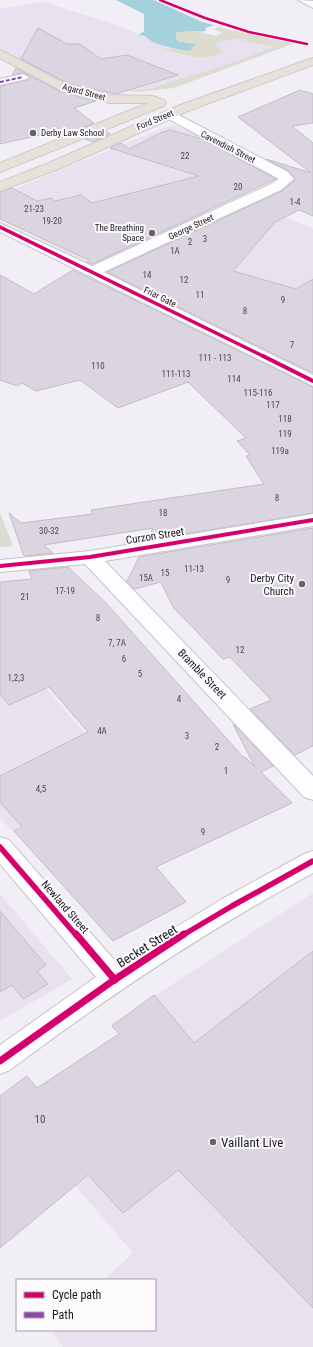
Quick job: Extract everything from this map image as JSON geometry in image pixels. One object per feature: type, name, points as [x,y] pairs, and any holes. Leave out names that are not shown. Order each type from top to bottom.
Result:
[{"type":"main road","points":[[295,55],[313,49]]},
{"type":"main road","name":"Agard Street","points":[[0,53],[64,88],[105,98],[132,101],[170,98]]},
{"type":"main road","name":"Ford Street","points":[[0,186],[56,165],[169,114],[213,96],[313,61]]},
{"type":"main road","points":[[64,88],[106,114],[126,130],[124,134]]},
{"type":"main road","name":"Ford Street","points":[[0,168],[106,114],[170,98]]},
{"type":"street","points":[[303,0],[313,5]]},
{"type":"street","points":[[0,82],[23,77]]},
{"type":"street","name":"Cavendish Street","points":[[169,114],[195,130],[283,175],[287,179]]},
{"type":"street","name":"George Street","points":[[92,272],[276,187],[287,179]]},
{"type":"street","name":"Friar Gate","points":[[0,227],[313,381]]},
{"type":"street","name":"Curzon Street","points":[[0,566],[90,557],[313,520]]},
{"type":"street","name":"Bramble Street","points":[[90,557],[313,790]]},
{"type":"street","name":"Newland Street","points":[[0,847],[115,980]]},
{"type":"street","name":"Becket Street","points":[[0,1061],[72,1007],[264,887],[313,861]]},
{"type":"shaded area","points":[[44,2],[123,27],[182,56],[189,57],[215,43],[235,39],[273,47],[238,61],[148,89],[123,90],[64,81],[0,49],[0,9]]},
{"type":"shaded area","points":[[218,27],[295,43],[174,88],[138,92],[123,90],[148,89],[238,61],[273,47],[235,39],[215,43],[223,52],[215,56],[198,57],[182,55],[158,46],[172,49],[179,42],[176,39],[176,33],[179,30],[188,32],[205,31],[202,33],[217,36],[222,32],[214,30]]},
{"type":"shaded area","points":[[168,126],[176,126],[193,132],[254,163],[221,172],[172,198],[207,215],[95,267],[0,219],[0,195]]},
{"type":"shaded area","points":[[254,203],[313,229],[313,364],[144,257]]},
{"type":"shaded area","points":[[0,513],[13,546],[0,547]]},
{"type":"shaded area","points":[[22,659],[73,720],[120,772],[12,831],[0,818],[0,666]]},
{"type":"shaded area","points":[[313,893],[313,1347],[63,1347],[52,1331],[156,1331],[156,1279],[105,1279],[133,1253],[68,1177],[156,1076],[111,1024]]},
{"type":"shaded area","points":[[0,894],[72,979],[0,1021]]},
{"type":"water","points":[[116,0],[154,0],[202,22],[214,25],[206,28],[205,31],[176,32],[176,39],[179,42],[195,44],[190,51],[166,47],[139,35],[144,31],[144,14]]},
{"type":"building","points":[[38,28],[67,44],[80,44],[101,59],[127,55],[178,75],[116,94],[69,84],[21,59]]},
{"type":"building","points":[[16,68],[59,91],[96,101],[74,108],[94,123],[68,134],[58,131],[0,144],[0,86],[27,80],[30,77],[23,73],[12,75]]},
{"type":"building","points":[[300,90],[313,94],[313,123],[292,126],[313,143],[313,216],[299,210],[275,222],[233,271],[296,289],[313,279],[313,373],[107,272],[282,191],[295,180],[289,171],[266,159],[311,173],[238,117]]},
{"type":"building","points":[[170,130],[202,139],[276,179],[92,264],[87,262],[89,260],[0,219],[0,192],[12,188],[37,201],[51,198],[55,201],[81,195],[92,203],[199,176],[110,148],[121,143],[129,149]]},
{"type":"building","points":[[105,131],[110,134],[93,142],[85,139]]},
{"type":"building","points":[[73,270],[313,387],[313,513],[147,540],[153,528],[44,545],[53,553],[24,556],[9,513],[21,523],[93,514],[91,510],[264,484],[246,456],[250,455],[237,441],[246,438],[188,382],[118,408],[80,380],[36,391],[22,383],[17,386],[0,380],[0,275],[34,294]]},
{"type":"building","points":[[313,528],[313,746],[295,755],[250,709],[271,700],[230,657],[223,659],[173,607],[161,582],[134,589],[127,581],[139,557]]},
{"type":"building","points":[[68,567],[106,603],[244,758],[245,757],[255,767],[233,724],[273,766],[261,772],[292,803],[156,867],[186,902],[113,941],[14,831],[22,827],[0,802],[0,776],[88,732],[49,687],[9,705],[0,694],[0,582],[32,579],[29,571]]},
{"type":"building","points":[[0,911],[46,965],[37,971],[48,984],[23,999],[12,985],[0,992]]},
{"type":"building","name":"Vaillant Live","points":[[313,951],[313,1308],[178,1170],[123,1213],[88,1175],[0,1248],[0,1096],[27,1076],[37,1088],[119,1034],[112,1026],[154,995],[194,1043]]},
{"type":"marked path","points":[[0,82],[23,77]]},
{"type":"cycle path","points":[[160,0],[205,18],[249,32],[307,44]]},
{"type":"cycle path","points":[[0,227],[313,381]]},
{"type":"cycle path","points":[[0,566],[90,557],[313,520]]},
{"type":"cycle path","points":[[0,847],[115,980]]},
{"type":"cycle path","points":[[0,1061],[37,1033],[152,955],[232,906],[313,861]]},
{"type":"place","name":"Derby Law School","points":[[33,133]]},
{"type":"place","name":"The Breathing Space","points":[[152,233]]},
{"type":"place","name":"Derby City Church","points":[[302,584]]},
{"type":"place","name":"Vaillant Live","points":[[213,1142]]}]
